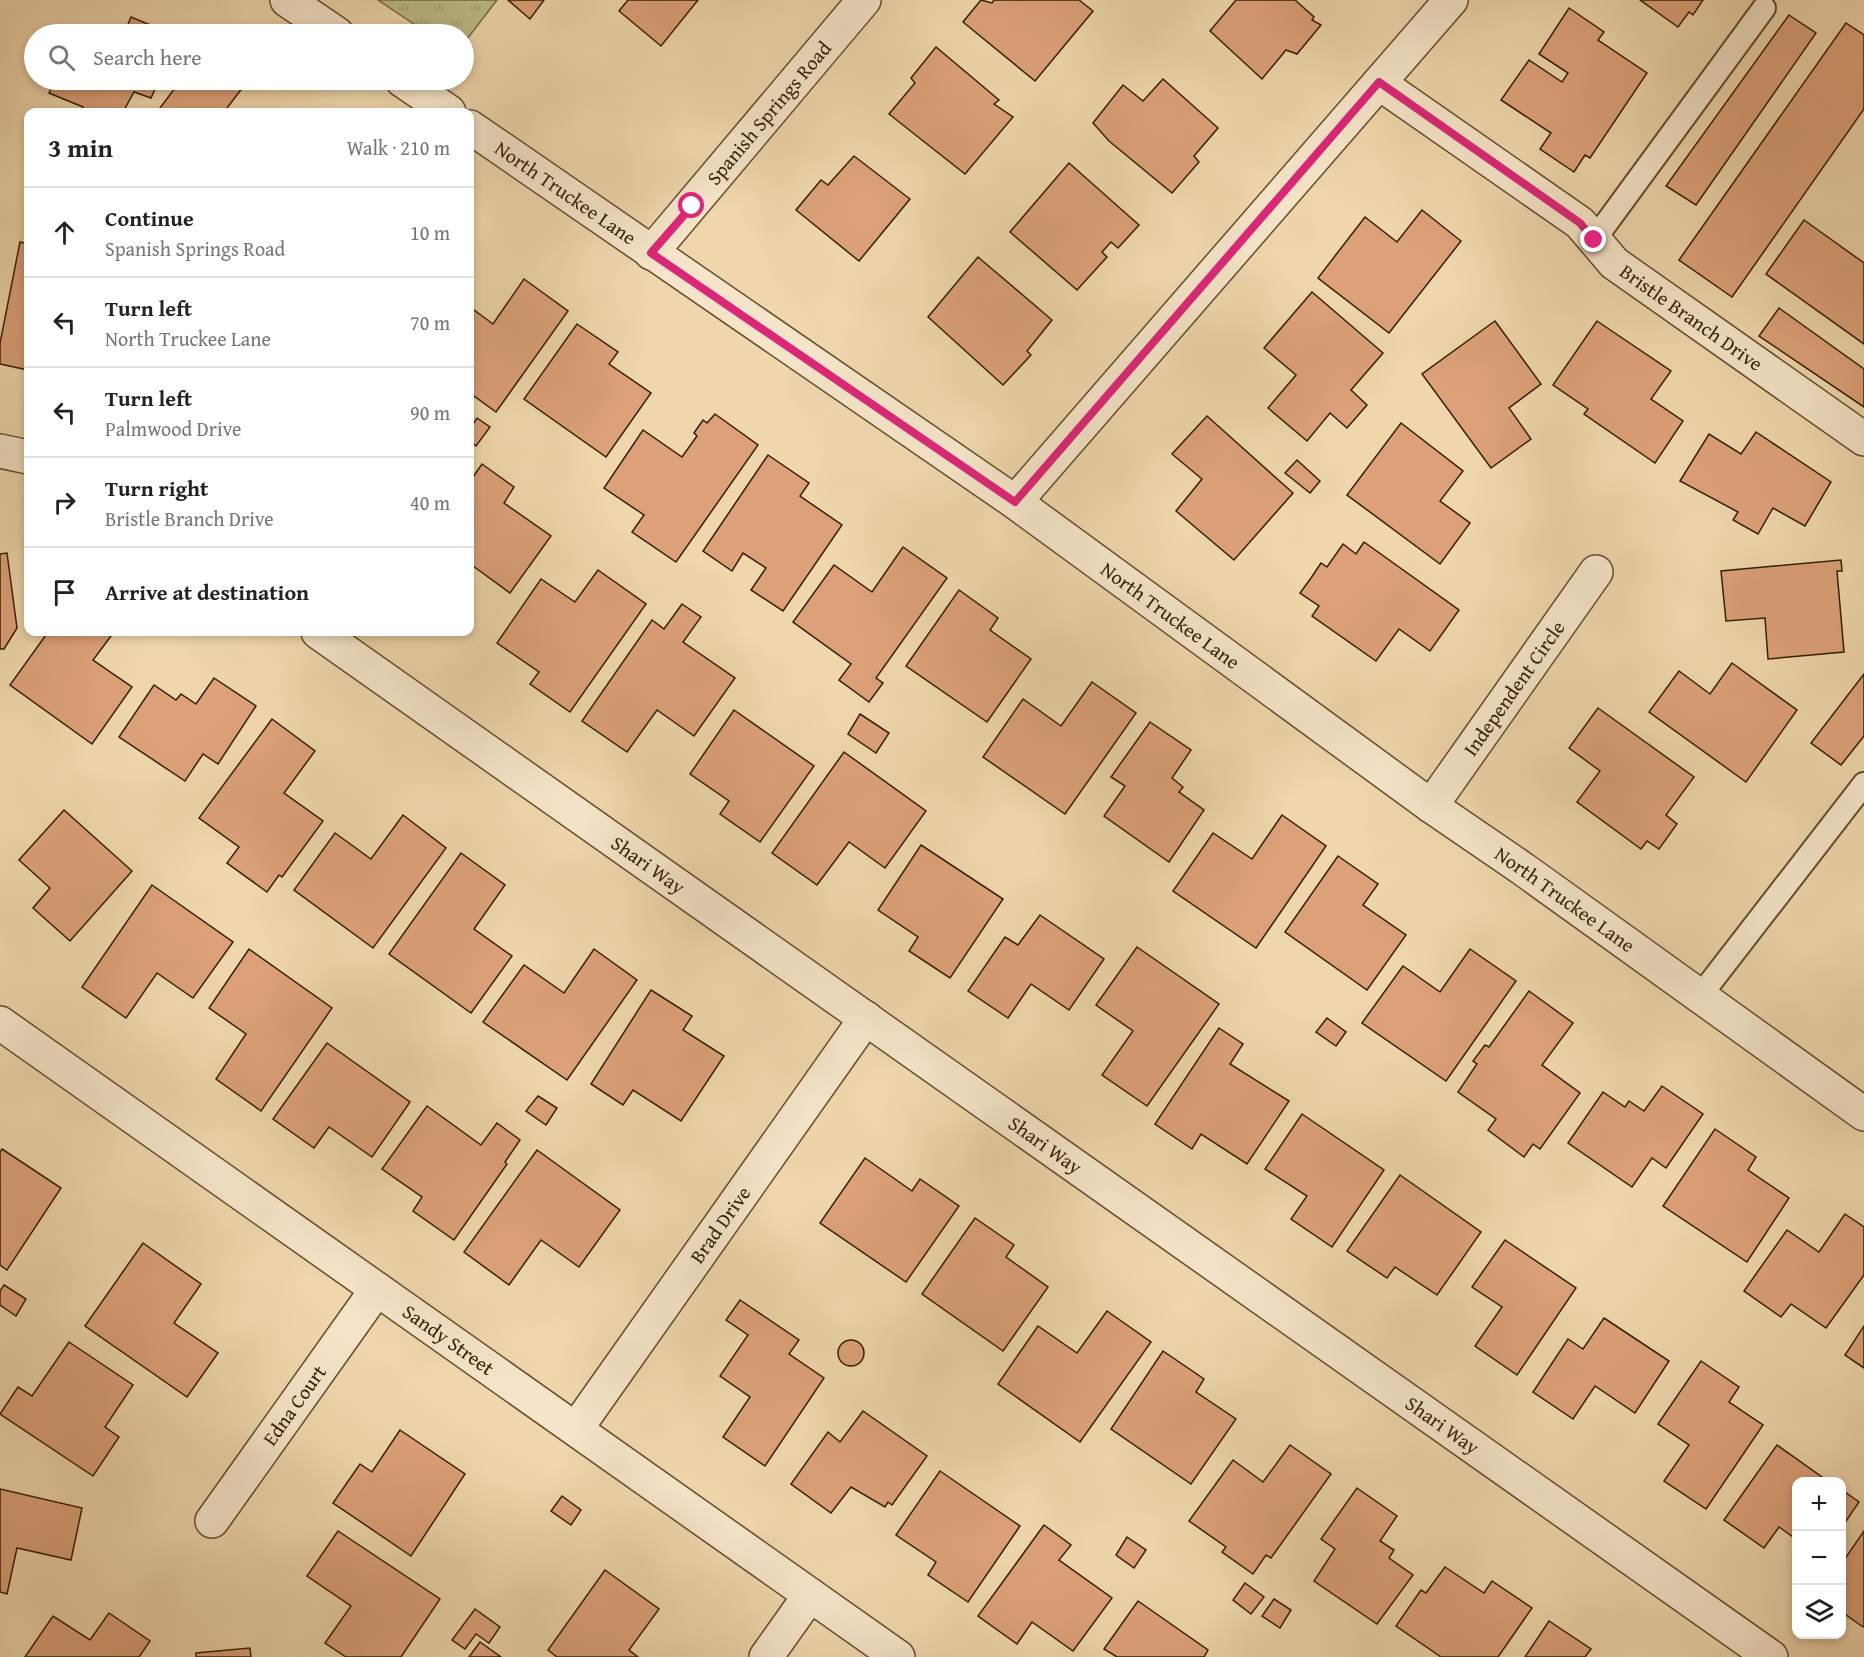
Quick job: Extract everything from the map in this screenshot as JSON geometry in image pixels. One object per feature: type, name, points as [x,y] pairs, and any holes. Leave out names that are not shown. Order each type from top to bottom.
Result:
[{"type":"street","points":[[287,0],[322,24]]},
{"type":"street","name":"Spanish Springs Road","points":[[651,253],[864,0]]},
{"type":"street","points":[[1015,502],[1451,0]]},
{"type":"street","name":"Bristle Branch Drive","points":[[1379,82],[1580,223],[1614,263],[1864,439]]},
{"type":"street","points":[[417,90],[443,108]]},
{"type":"street","name":"North Truckee Lane","points":[[474,130],[1015,502],[1431,806],[1864,1114]]},
{"type":"street","points":[[0,451],[24,456]]},
{"type":"street","name":"Independent Circle","points":[[1431,806],[1596,572]]},
{"type":"street","name":"Shari Way","points":[[324,636],[1771,1657]]},
{"type":"street","name":"Brad Drive","points":[[576,1429],[866,1018]]},
{"type":"street","name":"Sandy Street","points":[[0,1023],[898,1657]]},
{"type":"street","name":"Edna Court","points":[[212,1521],[377,1289]]},
{"type":"street","points":[[766,1657],[810,1595]]},
{"type":"lane","points":[[1594,240],[1764,8]]},
{"type":"lane","points":[[1700,996],[1864,784]]},
{"type":"green space","points":[[378,0],[497,0],[474,30],[474,24],[414,24]]},
{"type":"building","points":[[508,0],[544,0],[530,19]]},
{"type":"building","points":[[628,0],[698,0],[661,46],[619,11]]},
{"type":"building","points":[[981,0],[992,3],[994,0],[1079,0],[1093,11],[1035,81],[963,22]]},
{"type":"building","points":[[1236,0],[1295,0],[1314,17],[1312,20],[1321,25],[1297,54],[1286,50],[1262,79],[1210,31]]},
{"type":"building","points":[[1640,0],[1703,0],[1693,15],[1689,12],[1678,27]]},
{"type":"building","points":[[1569,8],[1604,32],[1598,40],[1647,73],[1590,158],[1585,155],[1574,172],[1540,149],[1551,133],[1501,100],[1529,60],[1562,82],[1568,73],[1539,54]]},
{"type":"building","points":[[1789,15],[1816,33],[1696,205],[1666,186]]},
{"type":"building","points":[[131,17],[148,24],[128,24]]},
{"type":"building","points":[[1846,23],[1864,35],[1864,109],[1732,297],[1679,260]]},
{"type":"building","points":[[936,47],[999,100],[994,104],[1013,117],[965,174],[889,114],[915,83],[911,78]]},
{"type":"building","points":[[1163,79],[1218,128],[1194,156],[1199,162],[1172,193],[1109,141],[1093,123],[1123,85],[1143,101]]},
{"type":"building","points":[[50,90],[155,90],[151,98],[134,92],[125,108],[83,108],[49,93]]},
{"type":"building","points":[[174,90],[241,90],[227,108],[160,108]]},
{"type":"building","points":[[854,156],[910,199],[859,261],[796,210],[821,180],[828,185]]},
{"type":"building","points":[[1069,163],[1139,225],[1118,248],[1111,242],[1102,252],[1107,257],[1077,290],[1010,232]]},
{"type":"building","points":[[1422,210],[1461,241],[1389,333],[1318,278],[1365,217],[1397,242]]},
{"type":"building","points":[[1804,220],[1864,263],[1864,344],[1766,274]]},
{"type":"building","points":[[20,242],[24,243],[24,369],[0,364],[0,343]]},
{"type":"building","points":[[978,257],[1052,320],[1027,351],[1031,355],[1003,385],[928,317]]},
{"type":"building","points":[[524,279],[568,311],[496,412],[474,396],[474,310],[493,324]]},
{"type":"building","points":[[1312,292],[1383,353],[1351,390],[1367,405],[1347,428],[1330,413],[1307,441],[1268,408],[1296,375],[1264,348]]},
{"type":"building","points":[[1779,308],[1864,369],[1864,407],[1759,336]]},
{"type":"building","points":[[1495,321],[1541,384],[1509,408],[1531,439],[1491,468],[1422,374]]},
{"type":"building","points":[[1597,321],[1671,371],[1651,399],[1683,421],[1655,463],[1584,414],[1588,409],[1553,385]]},
{"type":"building","points":[[577,324],[618,352],[609,364],[651,393],[606,457],[524,399]]},
{"type":"building","points":[[715,414],[758,445],[676,562],[632,532],[644,515],[604,488],[643,430],[682,457],[697,436],[694,433],[703,420],[707,423]]},
{"type":"building","points":[[1207,416],[1293,493],[1234,560],[1176,511],[1202,479],[1172,454]]},
{"type":"building","points":[[477,418],[490,427],[476,446],[474,444],[474,423]]},
{"type":"building","points":[[1401,423],[1463,471],[1440,501],[1470,523],[1440,564],[1347,495]]},
{"type":"building","points":[[1756,432],[1831,482],[1805,526],[1773,508],[1758,534],[1733,520],[1738,512],[1680,481],[1709,434],[1741,454]]},
{"type":"building","points":[[768,455],[809,483],[800,496],[842,525],[783,611],[751,590],[766,568],[743,553],[732,571],[703,551]]},
{"type":"building","points":[[1297,460],[1320,481],[1310,493],[1285,473]]},
{"type":"building","points":[[482,464],[514,487],[504,503],[551,536],[510,593],[474,567],[474,476]]},
{"type":"building","points":[[1364,542],[1459,610],[1430,651],[1399,629],[1376,661],[1312,616],[1319,606],[1300,593],[1321,563],[1327,567],[1343,544],[1356,554]]},
{"type":"building","points":[[903,547],[947,578],[876,678],[883,683],[869,702],[839,680],[851,664],[793,622],[834,565],[872,592]]},
{"type":"building","points":[[7,553],[17,628],[4,649],[0,649],[0,554]]},
{"type":"building","points":[[1841,560],[1842,571],[1837,571],[1844,652],[1768,659],[1765,618],[1726,621],[1721,571]]},
{"type":"building","points":[[598,570],[646,604],[570,712],[530,684],[539,672],[497,643],[541,579],[575,602]]},
{"type":"building","points":[[959,590],[998,618],[990,630],[1031,659],[987,722],[906,666]]},
{"type":"building","points":[[682,604],[701,617],[683,642],[735,678],[694,736],[657,710],[627,752],[582,721],[652,620],[664,629]]},
{"type":"building","points":[[45,636],[111,636],[93,660],[132,687],[92,744],[10,685]]},
{"type":"building","points":[[1732,663],[1797,710],[1746,782],[1649,712],[1679,671],[1710,694]]},
{"type":"building","points":[[1864,674],[1864,736],[1841,765],[1811,743]]},
{"type":"building","points":[[214,678],[256,706],[218,764],[203,754],[185,781],[119,737],[154,685],[176,700],[181,694],[196,704]]},
{"type":"building","points":[[1092,682],[1136,713],[1065,814],[983,757],[1023,699],[1061,726]]},
{"type":"building","points":[[1598,708],[1694,777],[1666,815],[1677,824],[1659,849],[1647,841],[1641,849],[1577,802],[1600,771],[1569,748]]},
{"type":"building","points":[[734,710],[814,766],[760,842],[720,814],[729,801],[690,774]]},
{"type":"building","points":[[860,714],[889,733],[876,753],[848,734]]},
{"type":"building","points":[[272,719],[315,751],[284,793],[323,821],[282,877],[279,875],[267,892],[227,863],[239,847],[199,818]]},
{"type":"building","points":[[1150,722],[1191,750],[1172,778],[1183,787],[1179,792],[1204,810],[1169,862],[1104,816],[1125,786],[1111,777]]},
{"type":"building","points":[[844,752],[926,811],[885,868],[849,842],[817,885],[772,853]]},
{"type":"building","points":[[64,810],[132,871],[70,941],[33,908],[50,888],[19,860]]},
{"type":"building","points":[[403,815],[446,848],[373,948],[294,890],[335,833],[371,859]]},
{"type":"building","points":[[1282,815],[1326,846],[1256,948],[1173,891],[1213,833],[1252,859]]},
{"type":"building","points":[[921,845],[1003,899],[950,978],[909,951],[918,937],[878,910]]},
{"type":"building","points":[[461,853],[505,885],[474,929],[512,956],[471,1013],[389,954]]},
{"type":"building","points":[[1338,856],[1378,884],[1363,905],[1406,935],[1367,990],[1285,932]]},
{"type":"building","points":[[152,885],[233,942],[193,998],[157,973],[126,1018],[82,987]]},
{"type":"building","points":[[1040,915],[1104,959],[1069,1010],[1031,984],[1008,1018],[968,991],[1005,937],[1018,945]]},
{"type":"building","points":[[1137,947],[1219,1004],[1147,1106],[1102,1075],[1133,1031],[1096,1005]]},
{"type":"building","points":[[249,949],[332,1008],[261,1111],[216,1079],[246,1034],[209,1008]]},
{"type":"building","points":[[594,949],[637,980],[567,1080],[483,1022],[524,965],[564,993]]},
{"type":"building","points":[[1470,949],[1516,981],[1446,1081],[1362,1023],[1403,966],[1440,992]]},
{"type":"building","points":[[651,990],[692,1016],[683,1030],[724,1056],[681,1121],[633,1090],[623,1105],[591,1084]]},
{"type":"building","points":[[1529,991],[1573,1023],[1542,1065],[1580,1093],[1540,1149],[1533,1144],[1524,1157],[1488,1130],[1496,1119],[1458,1092],[1477,1064],[1473,1061],[1485,1045],[1489,1047]]},
{"type":"building","points":[[1327,1018],[1346,1032],[1336,1046],[1316,1032]]},
{"type":"building","points":[[1219,1028],[1243,1044],[1230,1064],[1289,1101],[1247,1164],[1201,1134],[1192,1149],[1155,1124]]},
{"type":"building","points":[[327,1043],[410,1102],[372,1157],[329,1127],[314,1148],[273,1119]]},
{"type":"building","points":[[1662,1086],[1703,1114],[1666,1168],[1652,1158],[1632,1187],[1568,1143],[1603,1092],[1625,1107],[1629,1101],[1644,1111]]},
{"type":"building","points":[[538,1096],[557,1108],[546,1125],[526,1111]]},
{"type":"building","points":[[427,1106],[481,1145],[497,1123],[520,1140],[505,1162],[507,1164],[454,1240],[413,1211],[422,1197],[382,1169]]},
{"type":"building","points":[[1302,1114],[1384,1170],[1332,1247],[1291,1219],[1307,1196],[1265,1169]]},
{"type":"building","points":[[1715,1129],[1756,1157],[1748,1170],[1789,1198],[1747,1262],[1663,1206]]},
{"type":"building","points":[[2,1149],[61,1188],[7,1270],[0,1265],[0,1152]]},
{"type":"building","points":[[537,1150],[620,1210],[579,1267],[541,1240],[509,1285],[464,1252]]},
{"type":"building","points":[[865,1158],[912,1191],[920,1179],[959,1206],[906,1282],[820,1223]]},
{"type":"building","points":[[1400,1175],[1481,1232],[1437,1295],[1395,1267],[1387,1278],[1347,1251]]},
{"type":"building","points":[[1845,1214],[1864,1227],[1864,1275],[1826,1328],[1791,1304],[1781,1317],[1744,1291],[1787,1230],[1819,1252]]},
{"type":"building","points":[[975,1218],[1014,1245],[1006,1257],[1048,1287],[1003,1351],[922,1294]]},
{"type":"building","points":[[1505,1240],[1576,1288],[1517,1375],[1475,1346],[1502,1307],[1472,1287]]},
{"type":"building","points":[[143,1243],[201,1284],[174,1323],[218,1353],[187,1397],[85,1326]]},
{"type":"building","points":[[4,1285],[26,1299],[16,1316],[0,1305],[0,1291]]},
{"type":"building","points":[[740,1300],[799,1340],[789,1354],[824,1378],[765,1466],[723,1437],[750,1397],[720,1376],[748,1335],[726,1320]]},
{"type":"building","points":[[1107,1311],[1151,1342],[1080,1442],[998,1384],[1038,1326],[1077,1353]]},
{"type":"building","points":[[1604,1318],[1669,1361],[1635,1413],[1595,1386],[1573,1419],[1533,1392],[1568,1339],[1583,1349]]},
{"type":"building","points":[[1864,1326],[1864,1368],[1845,1355]]},
{"type":"building","points":[[851,1340],[860,1344],[864,1353],[860,1362],[851,1366],[842,1362],[838,1353],[842,1344]]},
{"type":"building","points":[[69,1342],[133,1385],[105,1427],[119,1437],[93,1476],[0,1414],[18,1387],[32,1396]]},
{"type":"building","points":[[1163,1351],[1204,1379],[1196,1392],[1236,1419],[1191,1484],[1111,1429]]},
{"type":"building","points":[[1701,1361],[1739,1387],[1729,1402],[1763,1425],[1706,1509],[1664,1481],[1689,1445],[1658,1424]]},
{"type":"building","points":[[863,1411],[927,1456],[892,1505],[888,1502],[885,1507],[851,1487],[831,1513],[791,1484],[828,1432],[840,1442]]},
{"type":"building","points":[[400,1430],[465,1474],[411,1556],[333,1503],[360,1464],[372,1472]]},
{"type":"building","points":[[1290,1445],[1331,1474],[1271,1558],[1266,1555],[1253,1574],[1222,1552],[1226,1547],[1189,1521],[1233,1460],[1263,1482]]},
{"type":"building","points":[[1777,1445],[1822,1477],[1792,1477],[1792,1536],[1779,1527],[1764,1548],[1724,1520]]},
{"type":"building","points":[[940,1471],[1020,1526],[968,1602],[928,1575],[936,1562],[896,1535]]},
{"type":"building","points":[[1357,1488],[1397,1516],[1380,1541],[1394,1550],[1389,1558],[1413,1575],[1377,1624],[1314,1581],[1335,1549],[1321,1539]]},
{"type":"building","points":[[0,1489],[82,1508],[71,1560],[17,1548],[7,1594],[0,1592]]},
{"type":"building","points":[[1846,1493],[1859,1502],[1846,1521]]},
{"type":"building","points":[[562,1496],[581,1510],[571,1525],[551,1511]]},
{"type":"building","points":[[1044,1525],[1071,1545],[1059,1560],[1112,1598],[1073,1651],[1032,1622],[1017,1644],[978,1616]]},
{"type":"building","points":[[338,1531],[440,1599],[401,1657],[346,1657],[325,1643],[351,1606],[307,1576]]},
{"type":"building","points":[[1864,1531],[1863,1627],[1846,1615],[1846,1557]]},
{"type":"building","points":[[1127,1537],[1146,1550],[1134,1568],[1116,1555]]},
{"type":"building","points":[[1445,1567],[1484,1593],[1492,1581],[1532,1608],[1498,1657],[1441,1657],[1396,1626],[1421,1590],[1426,1593]]},
{"type":"building","points":[[605,1570],[659,1609],[629,1650],[638,1657],[557,1657],[548,1650]]},
{"type":"building","points":[[1245,1583],[1264,1597],[1251,1614],[1233,1600]]},
{"type":"building","points":[[1274,1599],[1291,1610],[1280,1628],[1262,1616]]},
{"type":"building","points":[[1138,1601],[1208,1650],[1204,1657],[1117,1657],[1104,1649]]},
{"type":"building","points":[[475,1609],[500,1627],[489,1643],[476,1634],[465,1649],[452,1640]]},
{"type":"building","points":[[109,1613],[150,1641],[139,1657],[25,1657],[53,1616],[90,1640]]},
{"type":"building","points":[[1549,1621],[1591,1649],[1585,1657],[1525,1657]]},
{"type":"building","points":[[480,1642],[501,1657],[469,1657]]},
{"type":"building","points":[[250,1648],[251,1657],[196,1657],[196,1653]]},
{"type":"route","points":[[692,206],[651,253],[1015,502],[1379,82],[1580,223],[1594,240]]}]
